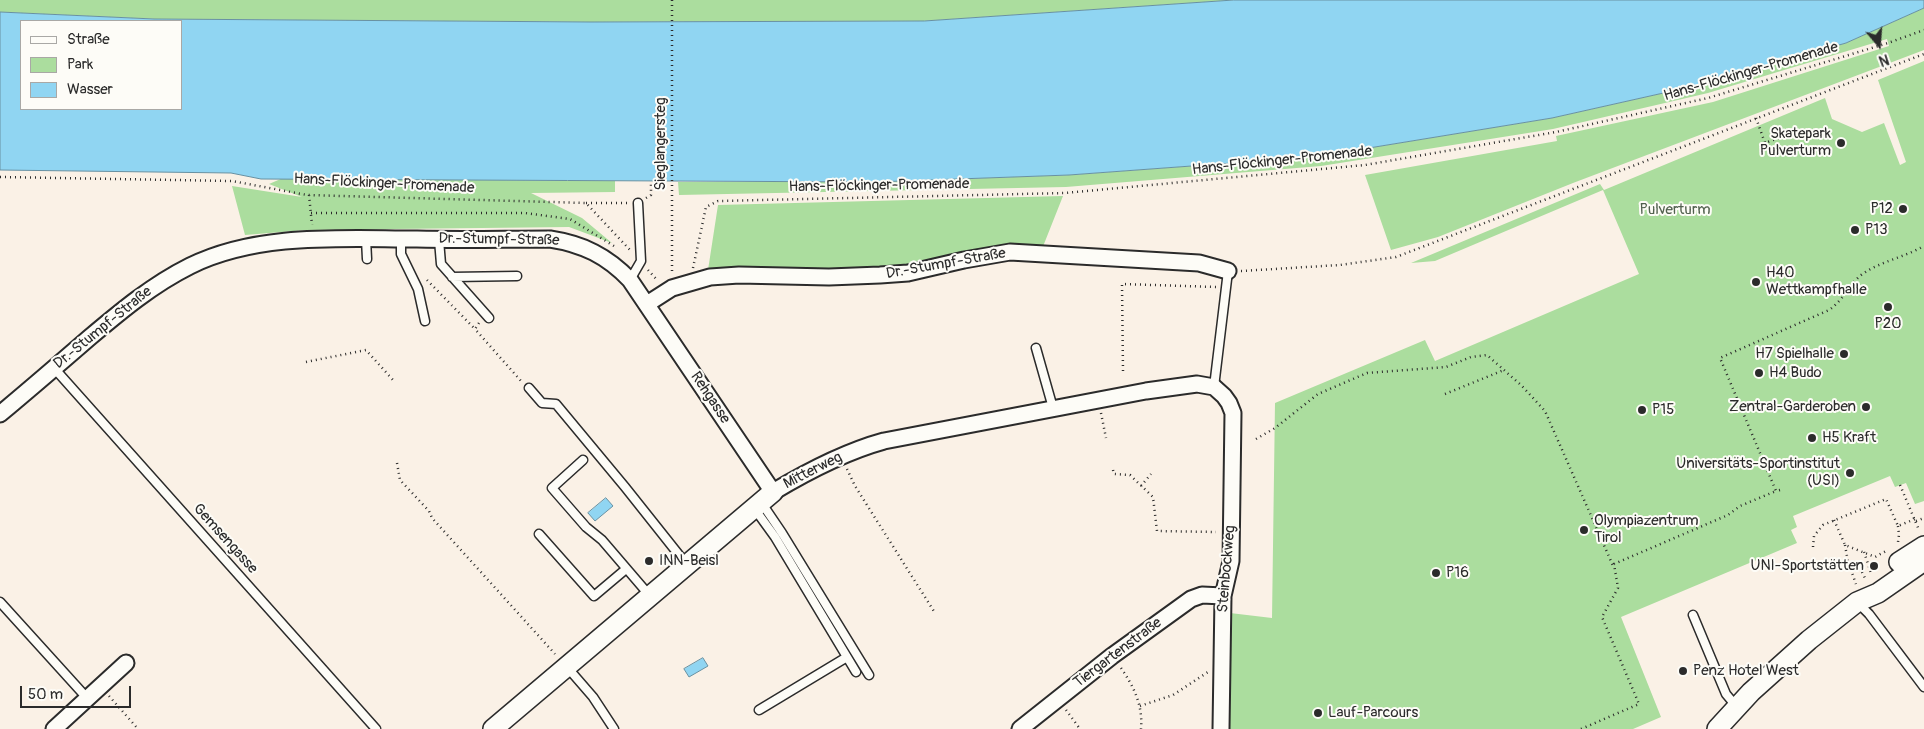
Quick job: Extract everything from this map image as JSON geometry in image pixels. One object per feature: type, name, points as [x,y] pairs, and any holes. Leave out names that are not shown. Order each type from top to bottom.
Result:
[{"type":"street","name":"Dr.-Stumpf-Straße","points":[[0,414],[147,291],[191,265],[220,254],[249,247],[309,239],[439,240],[550,238],[572,242],[604,257],[618,267],[647,304],[672,288],[710,277],[728,275],[836,277],[908,272],[1010,252],[1199,264],[1228,271]]},
{"type":"street","name":"Rehgasse","points":[[647,304],[762,501]]},
{"type":"street","name":"Mitterweg","points":[[499,727],[762,501],[840,456],[901,437],[1053,408],[1197,384],[1214,387]]},
{"type":"street","name":"Steinbockweg","points":[[1214,387],[1224,396],[1233,413],[1231,561],[1223,596],[1220,729]]},
{"type":"street","points":[[1717,729],[1736,706],[1809,640],[1857,593],[1911,553],[1923,541]]},
{"type":"street","points":[[1857,593],[1878,593],[1924,561]]},
{"type":"street","name":"Tiergartenstraße","points":[[1020,729],[1112,656],[1191,599],[1202,595],[1223,596]]},
{"type":"street","points":[[54,729],[126,663]]},
{"type":"lane","points":[[630,280],[641,261],[638,202]]},
{"type":"lane","points":[[366,239],[367,259]]},
{"type":"lane","points":[[401,239],[402,254],[418,289],[425,321]]},
{"type":"lane","points":[[439,240],[441,264],[487,316]]},
{"type":"lane","points":[[1214,387],[1228,271]]},
{"type":"lane","points":[[452,277],[517,276]]},
{"type":"lane","points":[[1036,348],[1053,408]]},
{"type":"lane","name":"Gemsengasse","points":[[54,368],[376,729]]},
{"type":"lane","points":[[529,388],[542,403],[556,404],[687,565]]},
{"type":"lane","points":[[583,460],[552,488],[586,526],[602,540],[650,596]]},
{"type":"lane","points":[[762,501],[775,538],[856,672]]},
{"type":"lane","points":[[762,501],[869,676]]},
{"type":"lane","points":[[539,534],[594,596],[626,569]]},
{"type":"lane","points":[[1857,593],[1869,614],[1924,687]]},
{"type":"lane","points":[[0,602],[88,698]]},
{"type":"lane","points":[[1693,615],[1726,694],[1736,706]]},
{"type":"lane","points":[[759,710],[847,657]]},
{"type":"lane","points":[[567,667],[593,697],[614,729]]},
{"type":"path","name":"Sieglangersteg","points":[[672,0],[672,288]]},
{"type":"path","name":"Hans-Flöckinger-Promenade","points":[[689,284],[706,207],[718,201],[1065,192],[1365,166],[1556,132],[1708,98],[1888,44],[1924,30]]},
{"type":"path","points":[[1228,271],[1340,265],[1396,257],[1924,54]]},
{"type":"path","points":[[1756,118],[1765,142],[1787,135]]},
{"type":"path","name":"Hans-Flöckinger-Promenade","points":[[0,176],[232,180],[309,195],[586,203],[638,202]]},
{"type":"path","points":[[638,202],[651,195],[651,182]]},
{"type":"path","points":[[309,195],[311,213],[525,213],[570,219],[612,243],[618,249]]},
{"type":"path","points":[[586,203],[658,281],[672,288]]},
{"type":"path","points":[[1776,491],[1720,358],[1829,310],[1839,303],[1855,280],[1864,273],[1924,246]]},
{"type":"path","points":[[425,278],[529,388]]},
{"type":"path","points":[[1123,372],[1122,284],[1226,288]]},
{"type":"path","points":[[474,330],[487,316]]},
{"type":"path","points":[[306,362],[366,350],[393,380]]},
{"type":"path","points":[[1256,439],[1275,428],[1318,394],[1367,373],[1446,367],[1471,357],[1487,355],[1522,386],[1545,411],[1614,568],[1618,588],[1602,618],[1639,704],[1581,729]]},
{"type":"path","points":[[1445,394],[1504,370]]},
{"type":"path","points":[[1098,400],[1106,438]]},
{"type":"path","points":[[840,456],[855,486],[935,613]]},
{"type":"path","points":[[397,462],[400,480],[567,667]]},
{"type":"path","points":[[1113,470],[1114,474],[1130,474],[1153,497],[1157,531],[1231,532]]},
{"type":"path","points":[[1141,486],[1151,474]]},
{"type":"path","points":[[1900,485],[1923,541]]},
{"type":"path","points":[[1614,568],[1614,564],[1617,562],[1728,516],[1740,506],[1780,490]]},
{"type":"path","points":[[1813,547],[1814,536],[1823,525],[1886,498],[1898,526],[1899,538],[1896,545]]},
{"type":"path","points":[[1898,526],[1924,518]]},
{"type":"path","points":[[1834,520],[1844,544],[1857,593]]},
{"type":"path","points":[[1844,544],[1874,557],[1889,549]]},
{"type":"path","points":[[1864,552],[1871,573]]},
{"type":"path","points":[[1862,572],[1864,578]]},
{"type":"path","points":[[1112,656],[1132,685],[1140,706],[1141,729]]},
{"type":"path","points":[[1140,706],[1173,694],[1222,663]]},
{"type":"path","points":[[100,687],[138,729]]},
{"type":"path","points":[[1058,699],[1080,729]]},
{"type":"green space","points":[[0,0],[1234,0],[924,21],[590,22],[154,19],[0,12]]},
{"type":"green space","points":[[1924,8],[1924,50],[1573,183],[1438,237],[1391,250],[1365,175],[1557,141],[1556,136],[1713,102],[1889,46],[1887,39],[1708,93],[1553,129],[1321,166],[1066,187],[679,195],[678,182],[874,182],[1069,175],[1314,157],[1552,118],[1708,83],[1846,43]]},
{"type":"green space","name":"Pulverturm","points":[[1924,61],[1924,501],[1915,504],[1906,483],[1895,487],[1890,476],[1793,516],[1797,527],[1791,530],[1797,543],[1621,617],[1661,717],[1633,729],[1227,729],[1230,613],[1272,618],[1275,403],[1425,340],[1435,361],[1639,274],[1603,190],[1435,261],[1411,263],[1600,184],[1604,190],[1825,98],[1832,119],[1862,132],[1884,123],[1900,165],[1906,162],[1878,80]]},
{"type":"green space","points":[[283,178],[615,181],[615,192],[531,193],[582,218],[612,243],[569,227],[306,230],[245,235],[232,186],[302,197],[269,184]]},
{"type":"green space","points":[[1063,196],[1042,249],[1008,247],[879,270],[708,270],[718,205]]},
{"type":"water","points":[[1234,0],[1924,0],[1924,8],[1846,43],[1708,83],[1552,118],[1314,157],[1069,175],[874,182],[261,179],[231,173],[0,170],[0,12],[154,19],[590,22],[924,21]]},
{"type":"water","points":[[606,498],[613,506],[595,521],[588,513]]},
{"type":"water","points":[[703,658],[708,666],[689,677],[684,669]]},
{"type":"place","name":"Skatepark Pulverturm","points":[[1841,143]]},
{"type":"place","name":"P12","points":[[1903,209]]},
{"type":"place","name":"P13","points":[[1855,230]]},
{"type":"place","name":"H40 Wettkampfhalle","points":[[1756,282]]},
{"type":"place","name":"P20","points":[[1888,307]]},
{"type":"place","name":"H7 Spielhalle","points":[[1844,354]]},
{"type":"place","name":"H4 Budo","points":[[1759,373]]},
{"type":"place","name":"Zentral-Garderoben","points":[[1866,407]]},
{"type":"place","name":"P15","points":[[1642,410]]},
{"type":"place","name":"H5 Kraft","points":[[1812,438]]},
{"type":"place","name":"Universitäts-Sportinstitut (USI)","points":[[1850,473]]},
{"type":"place","name":"Olympiazentrum Tirol","points":[[1584,530]]},
{"type":"place","name":"INN-Beisl","points":[[649,561]]},
{"type":"place","name":"UNI-Sportstätten","points":[[1874,566]]},
{"type":"place","name":"P16","points":[[1436,573]]},
{"type":"place","name":"Penz Hotel West","points":[[1683,671]]},
{"type":"place","name":"Lauf-Parcours","points":[[1318,713]]}]
